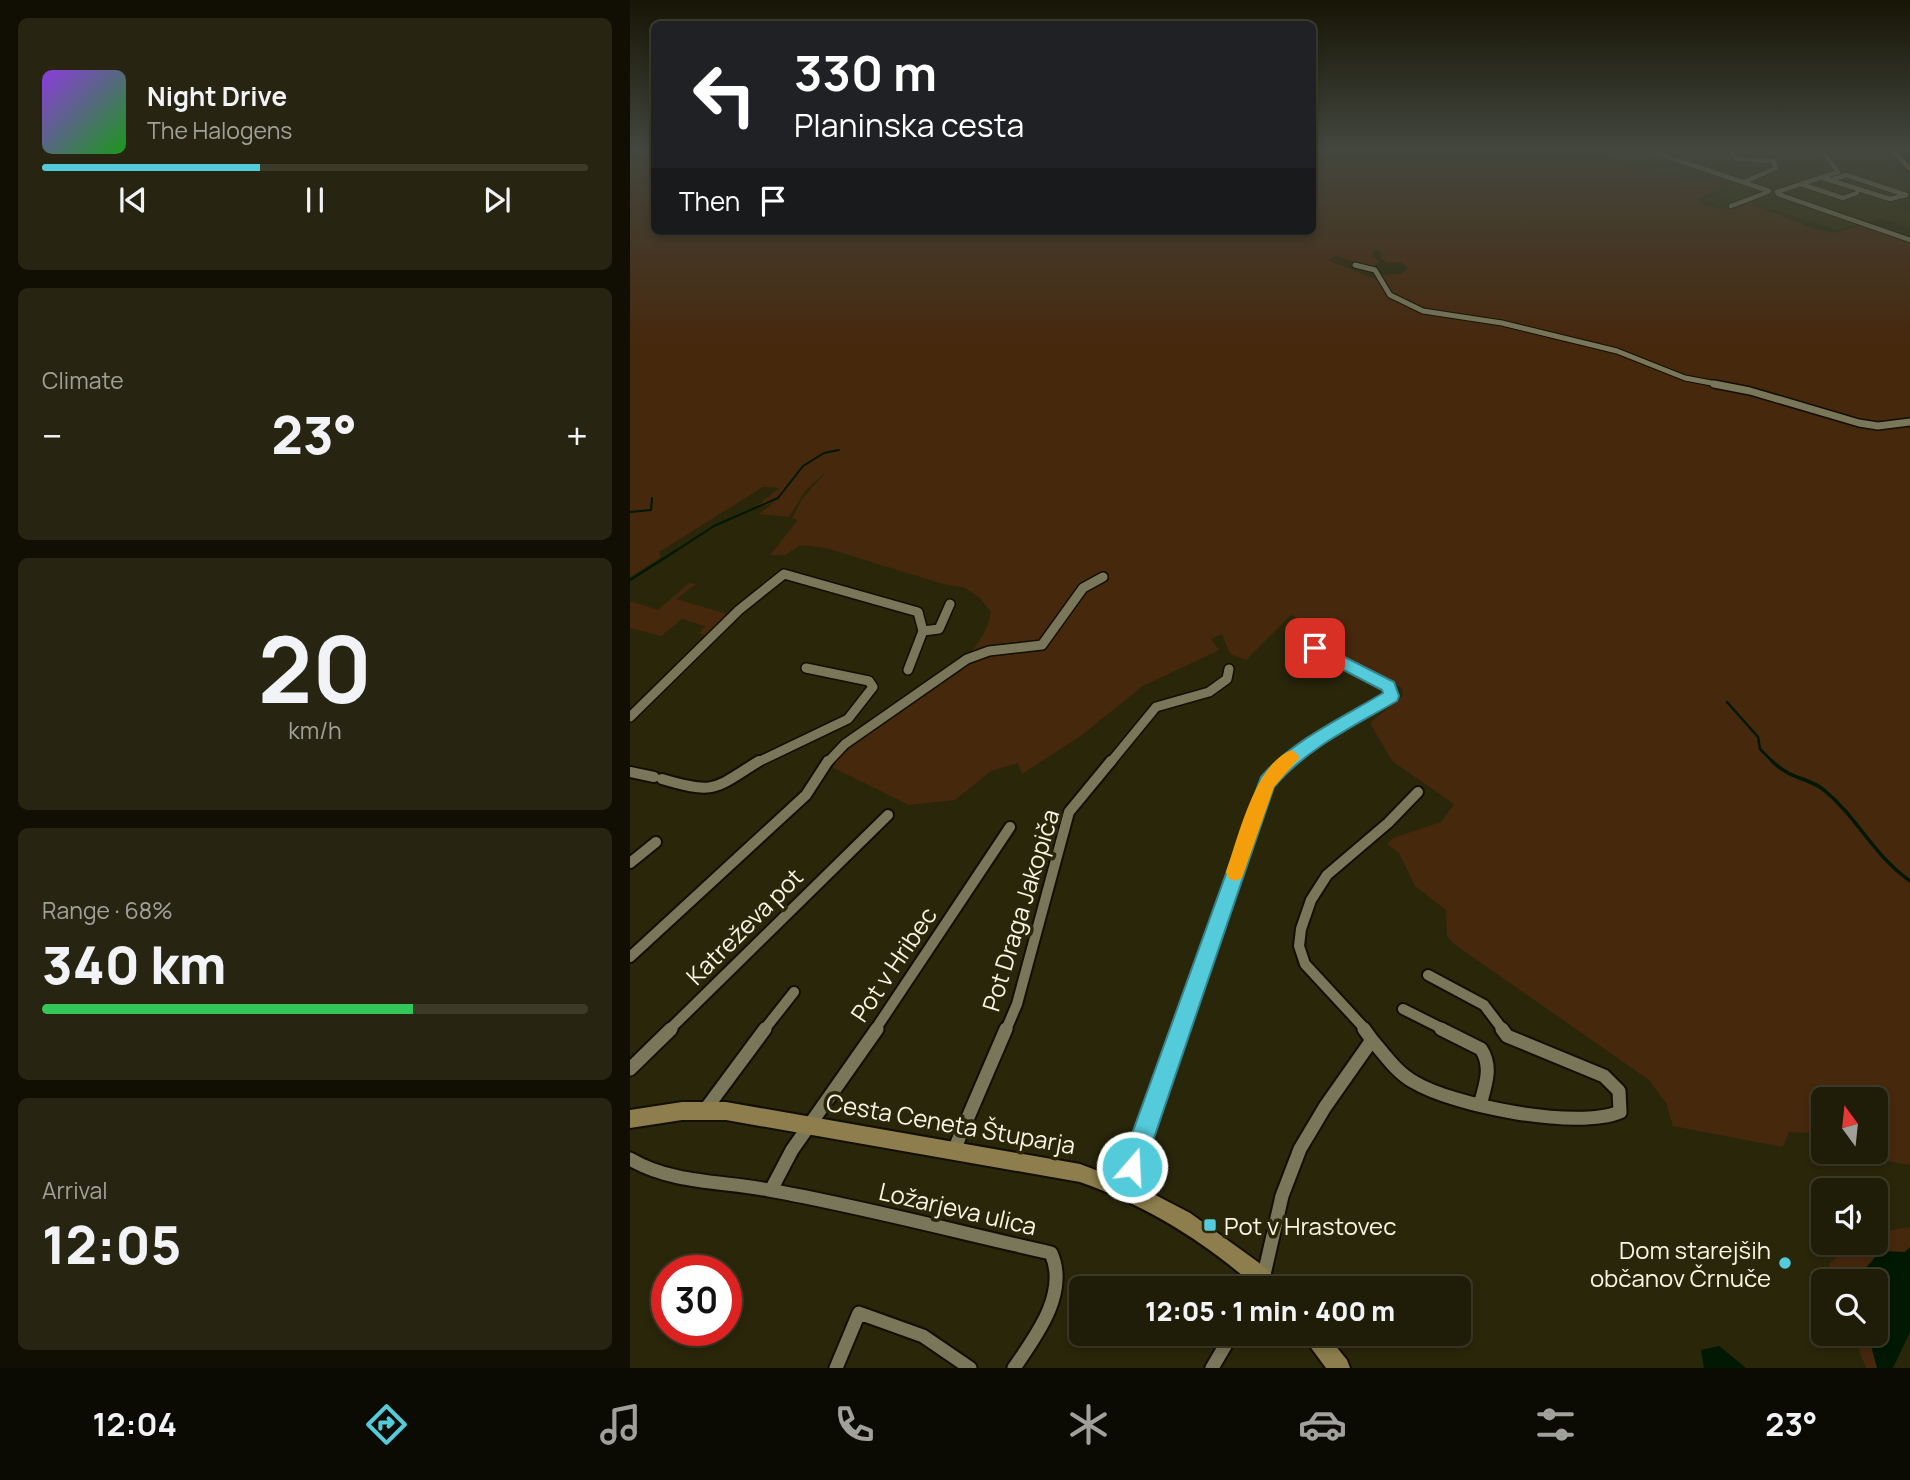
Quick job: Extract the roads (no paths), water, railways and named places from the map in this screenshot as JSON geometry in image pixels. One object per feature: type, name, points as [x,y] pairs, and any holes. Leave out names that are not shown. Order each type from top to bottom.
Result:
[{"type":"street","points":[[1833,213],[1910,240]]},
{"type":"street","points":[[1355,265],[1374,270],[1390,295],[1423,311],[1515,326],[1616,351],[1685,378],[1759,393],[1859,423],[1878,426],[1910,422]]},
{"type":"street","points":[[630,718],[739,610],[780,575],[811,580],[915,610],[923,631],[908,670]]},
{"type":"street","points":[[630,957],[806,795],[820,772],[853,738],[967,659],[989,652],[1042,645],[1083,588],[1103,577]]},
{"type":"street","points":[[923,631],[939,629],[950,604]]},
{"type":"street","points":[[1124,1188],[1267,783],[1283,764],[1303,749],[1391,696],[1389,686],[1315,648]]},
{"type":"street","points":[[630,772],[699,790],[720,787],[758,762],[848,719],[873,687],[869,681],[806,668]]},
{"type":"street","name":"Pot Draga Jakopiča","points":[[954,1150],[1017,1004],[1069,812],[1129,743],[1149,713],[1163,704],[1218,687],[1227,679],[1229,668]]},
{"type":"street","points":[[1418,792],[1385,826],[1325,874],[1312,894],[1301,924],[1299,945],[1305,964],[1365,1027],[1372,1040],[1414,1082],[1480,1105],[1536,1115],[1602,1121],[1613,1119],[1620,1112],[1619,1091],[1604,1076],[1507,1036],[1484,1005],[1428,975]]},
{"type":"street","name":"Katreževa pot","points":[[630,1069],[888,815]]},
{"type":"street","name":"Pot v Hribec","points":[[771,1190],[792,1150],[1010,827]]},
{"type":"street","points":[[630,863],[656,842]]},
{"type":"street","points":[[705,1110],[716,1091],[794,992]]},
{"type":"street","points":[[1403,1009],[1481,1049],[1487,1055],[1489,1066],[1480,1105]]},
{"type":"street","points":[[1266,1276],[1285,1188],[1300,1149],[1372,1040]]},
{"type":"street","name":"Cesta Ceneta Štuparja","points":[[630,1119],[705,1110],[811,1125],[1080,1173],[1124,1188],[1206,1233],[1254,1276]]},
{"type":"street","points":[[630,1159],[647,1169],[690,1181],[715,1181],[771,1190]]},
{"type":"street","name":"Ložarjeva ulica","points":[[771,1190],[1051,1253],[1058,1262],[1059,1278],[1052,1304],[1014,1368]]},
{"type":"street","points":[[836,1368],[859,1313],[923,1336],[970,1368]]},
{"type":"street","points":[[1212,1368],[1225,1346]]},
{"type":"street","points":[[1322,1346],[1339,1368]]},
{"type":"waterway","points":[[674,552],[714,526],[778,498],[803,466],[824,453],[839,450]]},
{"type":"waterway","points":[[630,512],[651,510],[652,498]]},
{"type":"waterway","points":[[630,580],[677,550]]},
{"type":"waterway","points":[[1727,702],[1758,737],[1760,749],[1772,761]]},
{"type":"waterway","points":[[1772,761],[1786,772],[1824,790],[1885,859],[1910,881]]},
{"type":"place","name":"Pot v Hrastovec","points":[[1210,1225]]},
{"type":"place","name":"Dom starejših občanov Črnuče","points":[[1785,1263]]}]
